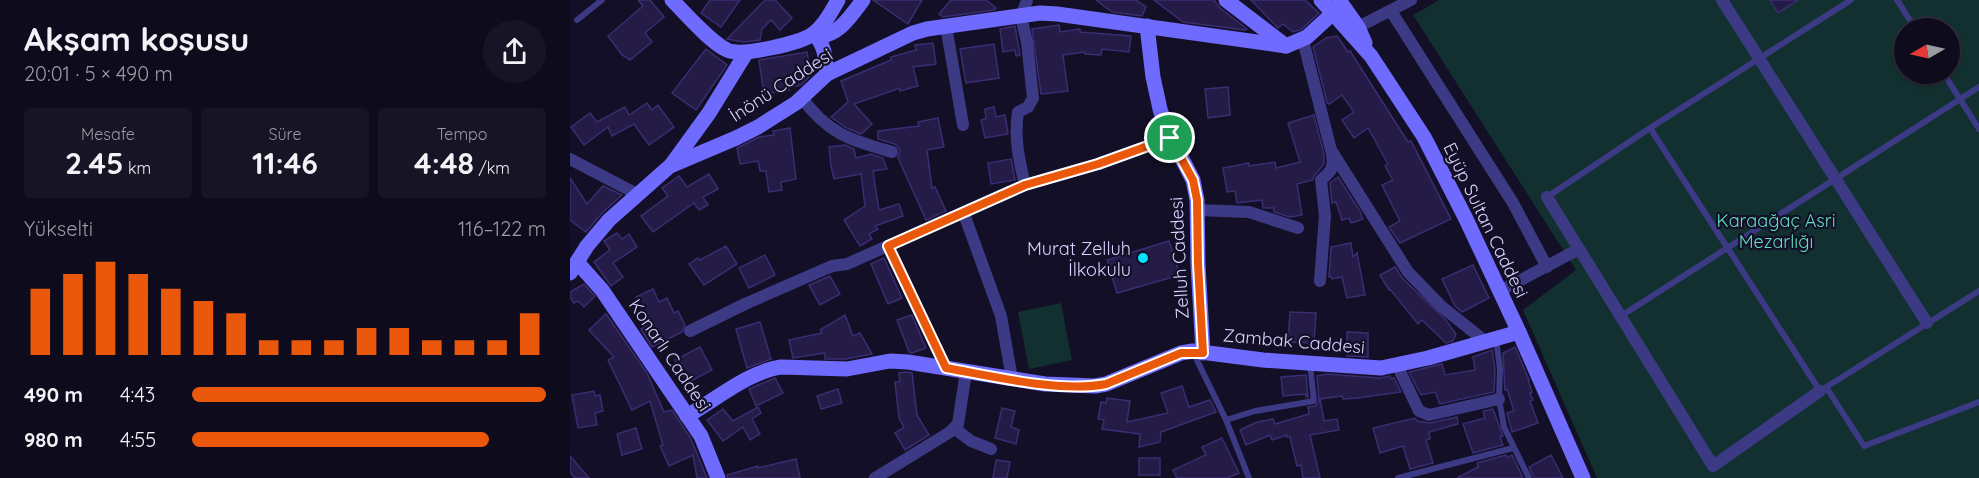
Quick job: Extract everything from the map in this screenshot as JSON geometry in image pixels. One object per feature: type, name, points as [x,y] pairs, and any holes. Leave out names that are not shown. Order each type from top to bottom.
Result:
[{"type":"street","points":[[672,0],[723,48],[734,53],[832,34],[841,28],[863,0]]},
{"type":"street","points":[[815,36],[838,0]]},
{"type":"street","points":[[1025,185],[1017,150],[1016,126],[1018,112],[1028,107],[1033,98],[1027,42],[1021,16],[1027,0]]},
{"type":"street","points":[[1226,0],[1286,46]]},
{"type":"street","name":"Eyüp Sultan Caddesi","points":[[1321,0],[1335,7],[1371,56],[1424,137],[1500,291],[1583,478]]},
{"type":"street","points":[[1358,27],[1411,0]]},
{"type":"street","points":[[1722,0],[1927,323]]},
{"type":"street","points":[[1335,7],[1358,27],[1371,56]]},
{"type":"street","name":"İnönü Caddesi","points":[[573,267],[609,220],[670,166],[736,138],[802,98],[827,74],[913,33],[1040,13],[1071,14],[1286,46],[1303,40],[1335,7]]},
{"type":"street","points":[[1391,11],[1513,203],[1547,267]]},
{"type":"street","points":[[946,26],[963,125]]},
{"type":"street","name":"Zelluh Caddesi","points":[[1147,26],[1153,77],[1160,109],[1170,138],[1193,180],[1198,210],[1198,352]]},
{"type":"street","points":[[815,36],[824,54],[827,74]]},
{"type":"street","points":[[1303,40],[1332,150],[1333,162],[1331,171],[1321,180],[1325,216],[1320,281]]},
{"type":"street","points":[[670,166],[715,104],[746,52]]},
{"type":"street","points":[[802,98],[815,116],[836,133],[892,152]]},
{"type":"street","points":[[690,331],[832,266],[848,264],[1025,185],[1098,164],[1170,138]]},
{"type":"street","points":[[1332,150],[1408,272],[1440,306],[1491,340]]},
{"type":"street","points":[[572,163],[637,194]]},
{"type":"street","points":[[1547,197],[1713,466],[1823,389]]},
{"type":"street","points":[[1198,210],[1249,212],[1298,228]]},
{"type":"street","points":[[964,214],[1001,316],[1012,379]]},
{"type":"street","points":[[888,246],[946,368]]},
{"type":"street","points":[[1500,291],[1579,249]]},
{"type":"street","name":"Konarlı Caddesi","points":[[573,267],[602,290],[701,436],[718,478]]},
{"type":"street","name":"Zambak Caddesi","points":[[687,416],[754,375],[771,368],[847,369],[890,361],[908,362],[1045,384],[1095,386],[1112,382],[1181,353],[1198,352],[1371,368],[1397,365],[1519,333]]},
{"type":"street","points":[[1397,365],[1419,411],[1429,415],[1499,399]]},
{"type":"street","points":[[880,477],[954,428],[958,423],[966,372]]},
{"type":"street","points":[[954,428],[971,441],[991,449]]},
{"type":"lane","points":[[577,20],[602,0]]},
{"type":"lane","points":[[1547,197],[1650,128],[1851,0]]},
{"type":"lane","points":[[1897,0],[1909,18]]},
{"type":"lane","points":[[1950,84],[1979,129]]},
{"type":"lane","points":[[1621,316],[1979,87]]},
{"type":"lane","points":[[1650,128],[1728,248],[1864,446],[1979,402]]},
{"type":"lane","points":[[1823,389],[1979,291]]},
{"type":"lane","points":[[1491,340],[1500,369],[1499,399],[1504,427],[1529,478]]},
{"type":"lane","points":[[1198,352],[1248,478]]},
{"type":"lane","points":[[1226,420],[1255,411],[1314,401],[1310,364]]},
{"type":"lane","points":[[1398,478],[1513,448]]},
{"type":"green space","name":"Karaağaç Asri Mezarlığı","points":[[1439,0],[1979,0],[1979,478],[1597,478],[1523,310],[1576,270],[1413,15]]},
{"type":"green space","points":[[1061,303],[1072,360],[1029,369],[1018,312]]},
{"type":"building","points":[[638,0],[650,0],[664,17],[645,33],[652,42],[630,60],[622,55],[608,36],[643,6]]},
{"type":"building","points":[[710,0],[740,0],[721,27],[701,13]]},
{"type":"building","points":[[765,0],[775,0],[792,18],[780,30],[771,20],[762,29],[760,40],[744,42],[727,39]]},
{"type":"building","points":[[873,0],[922,0],[908,24]]},
{"type":"building","points":[[951,0],[986,0],[996,8],[943,17],[939,14]]},
{"type":"building","points":[[1096,0],[1136,0],[1146,7],[1142,16],[1112,12]]},
{"type":"building","points":[[1154,0],[1214,0],[1220,8],[1247,29],[1183,22]]},
{"type":"building","points":[[1251,0],[1305,0],[1319,13],[1302,29],[1293,32],[1283,24],[1278,28]]},
{"type":"building","points":[[1770,0],[1798,0],[1778,13]]},
{"type":"building","points":[[1059,25],[1060,32],[1080,29],[1080,32],[1131,36],[1129,52],[1102,49],[1101,55],[1085,54],[1085,52],[1063,55],[1068,91],[1041,94],[1032,29]]},
{"type":"building","points":[[1015,26],[1020,55],[1016,56],[1015,50],[1003,52],[1000,29]]},
{"type":"building","points":[[1337,36],[1348,52],[1350,51],[1408,142],[1411,141],[1451,219],[1400,243],[1389,227],[1400,221],[1382,185],[1393,180],[1385,166],[1388,164],[1368,128],[1354,138],[1342,120],[1354,112],[1342,95],[1329,104],[1327,102],[1313,47],[1326,38]]},
{"type":"building","points":[[933,43],[936,64],[913,67],[918,86],[900,91],[900,88],[854,104],[872,124],[861,134],[831,117],[848,102],[841,81],[891,60],[891,57],[916,50],[915,45]]},
{"type":"building","points":[[994,44],[999,78],[966,83],[960,49]]},
{"type":"building","points":[[706,49],[727,65],[696,110],[672,93]]},
{"type":"building","points":[[807,52],[811,75],[801,85],[789,87],[789,90],[764,94],[759,60]]},
{"type":"building","points":[[1228,87],[1230,115],[1208,118],[1205,89]]},
{"type":"building","points":[[647,103],[652,110],[658,105],[674,127],[649,145],[634,124],[612,136],[608,127],[584,145],[571,127],[590,113],[597,122],[625,107],[629,115]]},
{"type":"building","points":[[994,107],[996,117],[1005,115],[1008,134],[985,138],[981,120],[986,119],[985,109]]},
{"type":"building","points":[[1314,115],[1324,154],[1324,164],[1313,180],[1297,184],[1302,215],[1290,217],[1274,212],[1274,208],[1263,208],[1262,200],[1237,203],[1235,191],[1227,192],[1223,168],[1249,163],[1249,166],[1275,162],[1276,168],[1300,162],[1288,123]]},
{"type":"building","points":[[938,118],[944,147],[927,150],[932,188],[935,187],[946,211],[926,220],[898,158],[900,150],[895,144],[878,139],[878,131],[919,126],[918,122]]},
{"type":"building","points":[[790,128],[796,179],[781,182],[782,190],[769,192],[766,171],[760,171],[758,161],[740,164],[737,148],[759,137],[774,135],[773,131]]},
{"type":"building","points":[[845,145],[854,149],[856,158],[871,154],[883,158],[887,169],[873,171],[879,210],[899,204],[903,216],[875,226],[878,229],[869,234],[872,239],[860,246],[844,220],[865,206],[861,174],[834,179],[831,166],[829,147]]},
{"type":"building","points":[[1011,159],[1015,180],[991,184],[988,163]]},
{"type":"building","points":[[709,174],[718,189],[703,197],[708,205],[699,210],[694,203],[653,232],[641,216],[668,196],[662,188],[679,176],[687,187]]},
{"type":"building","points":[[1338,177],[1363,219],[1351,223],[1349,218],[1342,220],[1336,202],[1332,203],[1330,183]]},
{"type":"building","points":[[570,178],[587,204],[603,186],[622,195],[586,232],[570,220]]},
{"type":"building","points":[[617,233],[622,239],[629,234],[637,247],[613,263],[623,277],[611,286],[594,262],[610,250],[604,241]]},
{"type":"building","points":[[1169,241],[1180,275],[1117,293],[1107,260]]},
{"type":"building","points":[[1351,243],[1353,257],[1357,253],[1365,295],[1347,298],[1342,277],[1332,279],[1331,276],[1329,277],[1331,247]]},
{"type":"building","points":[[726,246],[737,264],[704,285],[689,264]]},
{"type":"building","points":[[765,255],[775,275],[749,288],[739,268]]},
{"type":"building","points":[[884,258],[902,298],[888,304],[871,264]]},
{"type":"building","points":[[1473,265],[1489,298],[1462,312],[1455,306],[1442,279]]},
{"type":"building","points":[[1395,267],[1402,278],[1445,319],[1456,334],[1453,341],[1446,343],[1422,320],[1418,324],[1389,290],[1380,275]]},
{"type":"building","points":[[830,276],[840,294],[820,305],[809,285]]},
{"type":"building","points":[[584,284],[595,296],[584,307],[578,301],[574,303],[570,292]]},
{"type":"building","points":[[653,289],[659,302],[667,298],[674,313],[678,311],[685,325],[682,332],[652,347],[641,329],[649,325],[636,297]]},
{"type":"building","points":[[1290,312],[1316,313],[1314,343],[1288,342]]},
{"type":"building","points":[[606,314],[647,373],[664,412],[672,410],[690,437],[707,478],[697,478],[693,455],[669,466],[660,446],[663,445],[650,401],[632,410],[608,360],[614,357],[589,330]]},
{"type":"building","points":[[845,315],[853,336],[860,333],[872,354],[846,359],[825,359],[825,353],[793,358],[789,340],[822,333],[820,330]]},
{"type":"building","points":[[912,315],[926,348],[912,353],[909,352],[897,320]]},
{"type":"building","points":[[760,322],[771,359],[747,368],[736,329]]},
{"type":"building","points":[[1347,332],[1368,333],[1368,357],[1347,356]]},
{"type":"building","points":[[700,347],[712,370],[687,383],[675,360]]},
{"type":"building","points":[[1515,347],[1529,380],[1533,400],[1530,401],[1538,423],[1512,432],[1507,413],[1514,411],[1507,389],[1505,390],[1503,353]]},
{"type":"building","points":[[1492,350],[1495,369],[1494,392],[1440,404],[1435,392],[1421,395],[1409,372],[1442,364],[1445,375],[1475,370],[1473,357]]},
{"type":"building","points":[[899,373],[912,373],[917,415],[929,435],[905,450],[895,433],[904,427],[899,418],[895,382],[900,382]]},
{"type":"building","points":[[1327,374],[1380,378],[1390,376],[1391,379],[1394,378],[1401,392],[1358,398],[1343,399],[1342,396],[1320,399],[1324,421],[1337,419],[1339,430],[1310,435],[1320,478],[1303,478],[1301,465],[1297,466],[1290,437],[1287,435],[1272,440],[1270,435],[1246,445],[1240,430],[1257,422],[1273,419],[1275,424],[1309,414],[1308,407],[1315,406],[1319,402],[1317,376]]},
{"type":"building","points":[[1306,375],[1308,397],[1306,394],[1283,396],[1281,377]]},
{"type":"building","points":[[775,378],[783,393],[756,406],[749,389]]},
{"type":"building","points":[[1182,386],[1189,407],[1210,400],[1216,412],[1161,432],[1160,442],[1139,447],[1140,434],[1102,429],[1104,420],[1098,419],[1101,402],[1106,403],[1107,398],[1130,401],[1127,422],[1168,413],[1161,393]]},
{"type":"building","points":[[838,389],[842,403],[821,409],[817,396]]},
{"type":"building","points":[[594,391],[595,396],[600,395],[603,411],[595,413],[597,425],[578,428],[572,395]]},
{"type":"building","points":[[758,407],[761,413],[752,419],[760,434],[750,440],[743,427],[723,441],[707,420],[723,409],[733,421]]},
{"type":"building","points":[[1002,408],[1015,411],[1011,427],[1019,430],[1016,444],[995,438]]},
{"type":"building","points":[[1493,409],[1503,436],[1500,437],[1503,445],[1473,453],[1463,424],[1485,418],[1483,411]]},
{"type":"building","points":[[1457,417],[1458,424],[1429,432],[1430,439],[1426,440],[1433,463],[1410,469],[1403,446],[1380,453],[1373,428],[1415,418],[1417,421],[1430,423]]},
{"type":"building","points":[[636,428],[642,449],[622,455],[617,434]]},
{"type":"building","points":[[1222,438],[1239,473],[1227,478],[1177,478],[1173,470],[1206,455],[1202,447]]},
{"type":"building","points":[[1506,455],[1507,458],[1512,455],[1523,478],[1457,478],[1478,467],[1477,463]]},
{"type":"building","points":[[1551,455],[1563,478],[1534,478],[1529,467]]},
{"type":"building","points":[[570,456],[589,478],[575,478],[570,472]]},
{"type":"building","points":[[1139,458],[1160,458],[1160,475],[1139,475]]},
{"type":"building","points":[[796,459],[800,478],[728,478],[727,475],[758,466],[758,468]]},
{"type":"building","points":[[996,460],[1010,462],[1007,478],[993,478]]},
{"type":"place","name":"Murat Zelluh İlkokulu","points":[[1143,258]]},
{"type":"route","points":[[1170,138],[1193,180],[1197,200],[1203,353],[1193,351],[1181,353],[1118,380],[1095,386],[1045,384],[946,368],[888,246],[1025,185],[1098,164],[1170,138]]}]
